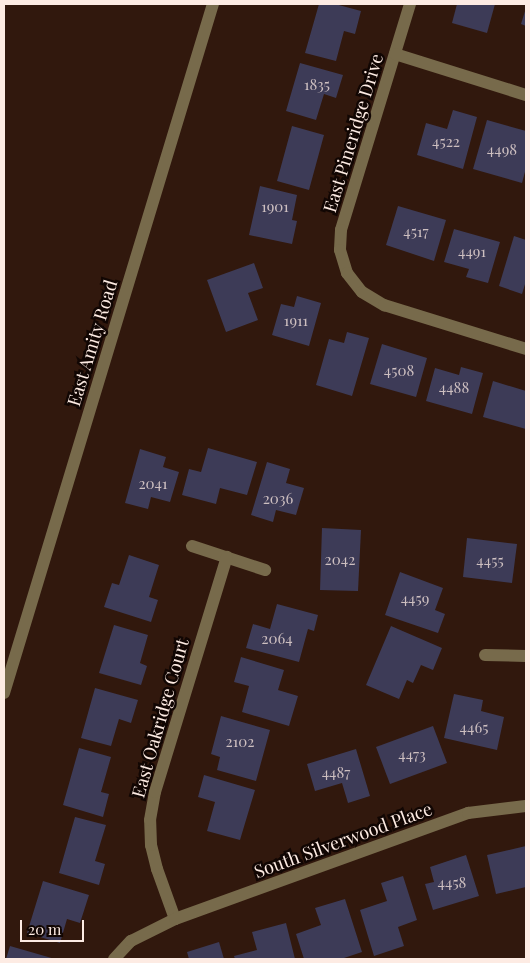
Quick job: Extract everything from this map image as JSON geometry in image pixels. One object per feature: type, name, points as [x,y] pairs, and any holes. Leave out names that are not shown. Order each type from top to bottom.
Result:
[{"type":"street","name":"East Amity Road","points":[[4,693],[213,4]]},
{"type":"street","name":"East Pineridge Drive","points":[[410,4],[341,230],[340,250],[347,273],[362,292],[384,305],[526,349]]},
{"type":"street","points":[[395,54],[526,95]]},
{"type":"street","points":[[192,546],[265,570]]},
{"type":"street","name":"East Oakridge Court","points":[[175,919],[157,869],[150,820],[155,792],[226,557]]},
{"type":"street","points":[[485,655],[526,656]]},
{"type":"street","name":"South Silverwood Place","points":[[114,959],[131,942],[175,919],[468,813],[526,806]]},
{"type":"building","points":[[319,4],[335,4],[361,11],[355,34],[344,31],[336,61],[305,53]]},
{"type":"building","points":[[457,4],[495,4],[487,33],[452,23]]},
{"type":"building","points":[[526,8],[526,26],[521,24]]},
{"type":"building","points":[[300,63],[343,75],[336,98],[324,94],[316,120],[286,111]]},
{"type":"building","points":[[453,110],[477,117],[463,169],[417,155],[426,123],[447,129]]},
{"type":"building","points":[[487,120],[526,131],[526,168],[522,183],[473,169]]},
{"type":"building","points":[[292,126],[324,135],[309,190],[277,181]]},
{"type":"building","points":[[260,186],[297,195],[292,220],[297,221],[292,244],[249,235]]},
{"type":"building","points":[[398,206],[446,220],[434,261],[386,245]]},
{"type":"building","points":[[454,229],[500,242],[488,283],[466,277],[469,269],[444,262]]},
{"type":"building","points":[[514,236],[526,240],[526,281],[522,294],[499,286]]},
{"type":"building","points":[[254,263],[263,288],[248,293],[258,320],[226,332],[207,280]]},
{"type":"building","points":[[297,296],[321,303],[309,346],[272,335],[281,304],[294,307]]},
{"type":"building","points":[[347,332],[369,338],[352,396],[316,385],[329,339],[344,343]]},
{"type":"building","points":[[382,344],[427,358],[416,397],[370,384]]},
{"type":"building","points":[[461,367],[483,373],[472,414],[426,401],[435,368],[459,375]]},
{"type":"building","points":[[493,381],[526,391],[526,429],[483,417]]},
{"type":"building","points":[[208,448],[257,462],[247,495],[220,488],[216,504],[182,495],[189,469],[201,472]]},
{"type":"building","points":[[140,449],[166,457],[163,467],[179,472],[170,502],[151,497],[148,509],[125,503]]},
{"type":"building","points":[[267,462],[290,469],[286,483],[304,488],[296,515],[276,510],[273,522],[251,515]]},
{"type":"building","points":[[322,528],[361,530],[358,591],[320,590]]},
{"type":"building","points":[[467,538],[517,544],[512,583],[463,577]]},
{"type":"building","points":[[129,555],[159,565],[149,597],[158,600],[151,622],[104,607],[112,583],[119,585]]},
{"type":"building","points":[[400,572],[443,588],[435,610],[445,614],[438,633],[385,615]]},
{"type":"building","points":[[277,604],[318,615],[314,631],[308,629],[299,662],[246,648],[253,624],[270,629]]},
{"type":"building","points":[[114,625],[148,635],[140,663],[147,666],[141,685],[99,673]]},
{"type":"building","points":[[391,626],[442,648],[433,670],[421,665],[413,683],[407,680],[399,699],[366,685]]},
{"type":"building","points":[[241,657],[284,670],[278,690],[298,696],[289,726],[242,712],[249,686],[234,682]]},
{"type":"building","points":[[95,688],[138,700],[131,723],[119,719],[111,746],[81,738]]},
{"type":"building","points":[[454,694],[483,700],[481,711],[504,717],[497,750],[444,738]]},
{"type":"building","points":[[221,716],[270,730],[256,781],[217,770],[220,757],[211,754]]},
{"type":"building","points":[[433,726],[447,763],[390,784],[376,747]]},
{"type":"building","points":[[79,748],[111,757],[101,792],[109,794],[103,817],[63,805]]},
{"type":"building","points":[[356,749],[370,796],[348,803],[342,783],[315,791],[307,764]]},
{"type":"building","points":[[204,775],[255,790],[240,840],[207,831],[215,802],[198,797]]},
{"type":"building","points":[[75,817],[106,825],[95,861],[105,864],[99,885],[59,873]]},
{"type":"building","points":[[526,846],[526,887],[496,894],[487,855]]},
{"type":"building","points":[[466,855],[479,896],[433,910],[425,884],[434,882],[430,867]]},
{"type":"building","points":[[403,876],[417,920],[398,927],[404,946],[374,956],[360,910],[387,901],[381,883]]},
{"type":"building","points":[[43,881],[89,895],[80,923],[67,919],[60,943],[27,933]]},
{"type":"building","points":[[345,899],[362,952],[341,959],[304,959],[296,934],[321,925],[315,908]]},
{"type":"building","points":[[286,923],[295,959],[235,959],[234,956],[257,950],[252,932]]},
{"type":"building","points":[[219,942],[224,959],[189,959],[187,952]]},
{"type":"building","points":[[10,946],[55,959],[6,959]]}]
